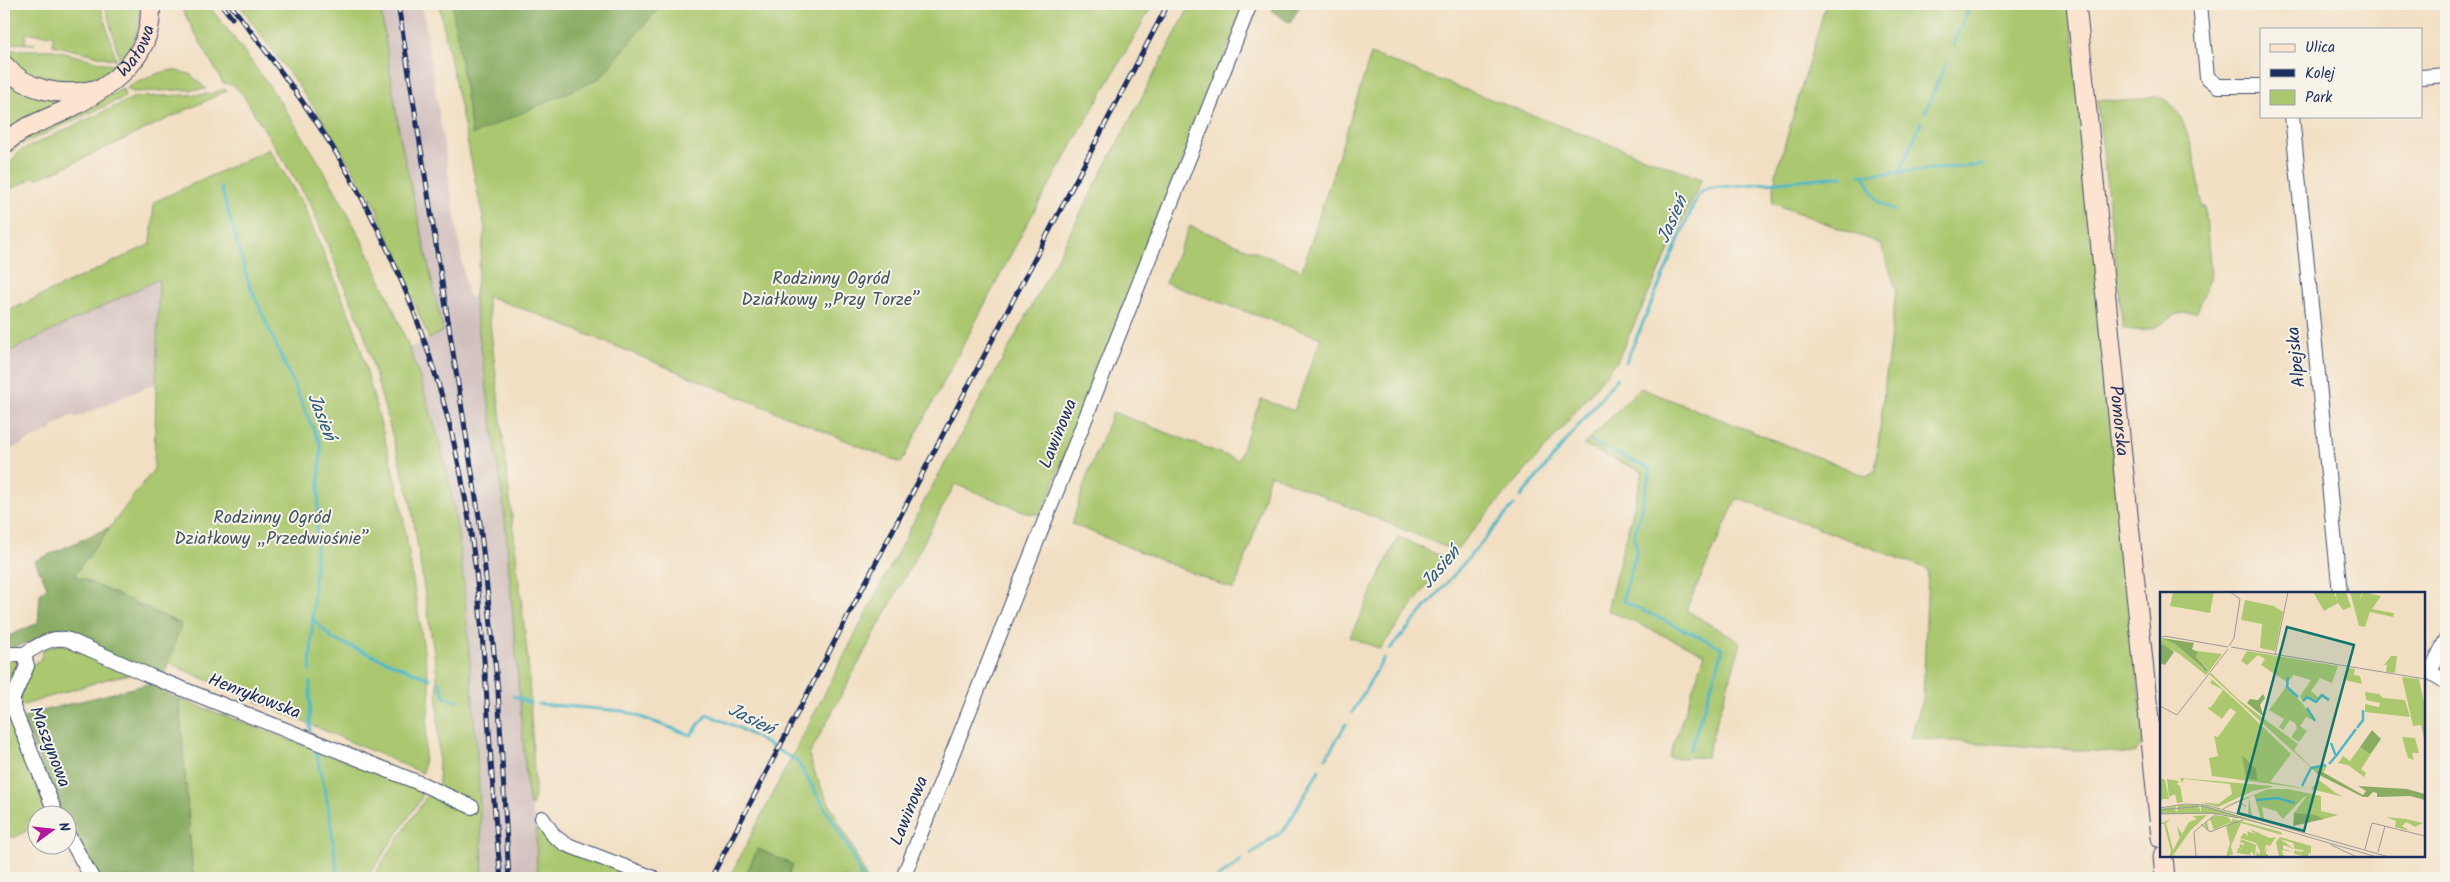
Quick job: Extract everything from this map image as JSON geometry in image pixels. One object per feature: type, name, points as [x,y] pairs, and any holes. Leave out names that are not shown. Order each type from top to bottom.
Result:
[{"type":"street","name":"Wałowa","points":[[4,144],[19,132],[70,108],[120,77],[138,55],[148,31],[150,4]]},
{"type":"street","name":"Lawinowa","points":[[903,878],[1250,4]]},
{"type":"street","name":"Pomorska","points":[[2076,4],[2160,828]]},
{"type":"street","points":[[2200,4],[2207,77],[2218,86],[2260,86]]},
{"type":"street","points":[[4,65],[23,81],[47,91],[79,92],[102,88]]},
{"type":"street","points":[[2422,77],[2446,75]]},
{"type":"street","name":"Alpejska","points":[[2292,118],[2340,592]]},
{"type":"street","name":"Henrykowska","points":[[24,654],[45,641],[62,638],[69,640],[150,676],[422,784],[472,807]]},
{"type":"street","points":[[2446,640],[2430,672],[2446,682]]},
{"type":"street","points":[[4,654],[24,654]]},
{"type":"street","name":"Maszynowa","points":[[24,654],[27,666],[14,698],[13,707],[52,804]]},
{"type":"street","points":[[542,818],[554,836],[565,844],[654,878]]},
{"type":"street","points":[[78,853],[92,878]]},
{"type":"street","points":[[2163,857],[2165,878]]},
{"type":"shaded area","points":[[380,4],[422,4],[467,294],[474,299],[504,508],[527,789],[536,828],[537,878],[483,878],[481,809],[459,541],[450,487],[429,407],[408,349],[442,331],[400,137]]},
{"type":"shaded area","points":[[160,279],[156,383],[75,418],[74,415],[52,426],[53,429],[16,447],[4,450],[6,353]]},
{"type":"green space","points":[[4,4],[100,4],[116,60],[53,45],[53,35],[26,33],[25,43],[35,44],[4,43]]},
{"type":"green space","points":[[105,4],[139,4],[140,12],[136,34],[120,61]]},
{"type":"green space","points":[[179,4],[207,4],[249,58],[288,114],[324,172],[357,232],[387,293],[412,357],[433,422],[450,488],[458,532],[480,798],[483,878],[372,878],[433,787],[439,785],[437,673],[411,503],[363,330],[311,205],[243,95],[233,85],[223,83]]},
{"type":"green space","points":[[239,4],[380,4],[400,137],[443,331],[429,339],[375,205],[318,113]]},
{"type":"green space","name":"Rodzinny Ogród Działkowy „Przy Torze”","points":[[439,4],[1153,4],[1028,222],[901,463],[537,314],[487,296],[528,661],[535,788],[533,805],[530,805],[527,789],[504,508],[474,299],[485,228]]},
{"type":"green space","points":[[452,4],[662,4],[600,78],[472,135]]},
{"type":"green space","points":[[1191,4],[1245,4],[1042,514],[1031,514],[955,484],[809,755],[821,787],[860,862],[866,878],[787,878],[793,865],[758,849],[744,878],[729,878],[928,494],[1020,328]]},
{"type":"green space","points":[[1275,4],[1301,4],[1290,23],[1272,11]]},
{"type":"green space","points":[[1826,4],[2070,4],[2106,337],[2104,387],[2111,405],[2144,740],[2135,754],[1910,738],[1923,700],[1928,569],[1737,498],[1686,610],[1741,643],[1706,757],[1669,758],[1705,654],[1607,610],[1643,472],[1583,445],[1640,388],[1866,476],[1875,471],[1896,289],[1881,244],[1772,203],[1776,174]]},
{"type":"green space","points":[[10,50],[53,50],[116,66],[94,80],[75,85],[37,81],[8,60],[5,56]]},
{"type":"green space","points":[[1371,54],[1702,179],[1617,361],[1549,444],[1455,551],[1270,474],[1253,537],[1234,590],[1072,524],[1088,473],[1113,412],[1238,460],[1261,399],[1294,411],[1321,338],[1165,283],[1190,226],[1302,270]]},
{"type":"green space","points":[[172,70],[190,74],[206,89],[133,92],[127,87],[159,73]]},
{"type":"green space","points":[[4,74],[76,99],[4,137]]},
{"type":"green space","points":[[123,89],[125,97],[18,146],[4,158],[4,152],[23,136]]},
{"type":"green space","points":[[224,89],[227,91],[54,172],[35,179],[33,176],[29,180],[4,192],[4,170],[20,151],[135,97],[210,94]]},
{"type":"green space","points":[[2149,97],[2163,99],[2175,108],[2187,134],[2199,181],[2201,206],[2205,206],[2211,276],[2197,312],[2176,315],[2150,329],[2131,330],[2123,328],[2097,100],[2128,101]]},
{"type":"green space","name":"Rodzinny Ogród Działkowy „Przedwiośnie”","points":[[269,149],[303,204],[356,331],[400,497],[430,689],[423,773],[168,663],[180,624],[74,575],[154,469],[159,279],[6,353],[4,404],[4,313],[151,244],[154,202]]},
{"type":"green space","points":[[110,527],[74,575],[181,624],[164,677],[51,634],[15,647],[6,645],[4,638],[38,623],[40,594],[47,587],[35,561]]},
{"type":"green space","points":[[1398,537],[1447,559],[1380,649],[1350,637]]},
{"type":"green space","points":[[62,644],[131,674],[107,679],[17,707],[30,666],[41,659],[43,649]]},
{"type":"green space","points":[[15,659],[20,669],[10,711],[4,711],[4,661]]},
{"type":"green space","points":[[148,684],[179,699],[193,878],[98,878],[78,843],[78,804],[57,804],[23,719],[30,714]]},
{"type":"green space","points":[[179,699],[421,788],[422,797],[367,878],[193,878]]},
{"type":"green space","points":[[4,714],[11,715],[43,804],[28,804],[28,830],[16,837],[4,837]]},
{"type":"green space","points":[[536,828],[561,846],[643,878],[537,878]]},
{"type":"green space","points":[[758,849],[793,865],[787,878],[744,878]]},
{"type":"waterway","name":"Jasień","points":[[1953,45],[1971,4]]},
{"type":"waterway","name":"Jasień","points":[[1925,112],[1946,63]]},
{"type":"waterway","name":"Jasień","points":[[1860,175],[1900,172],[1921,122]]},
{"type":"waterway","points":[[1900,172],[1983,165]]},
{"type":"waterway","points":[[1864,175],[1877,201],[1894,210]]},
{"type":"waterway","name":"Jasień","points":[[1626,362],[1697,197],[1703,191],[1711,188],[1843,176]]},
{"type":"waterway","name":"Jasień","points":[[221,187],[249,284],[321,446],[310,671]]},
{"type":"waterway","name":"Jasień","points":[[1521,497],[1617,378]]},
{"type":"waterway","points":[[1590,441],[1651,469],[1634,537],[1637,551],[1623,598],[1625,602],[1721,647],[1722,653],[1690,750]]},
{"type":"waterway","name":"Jasień","points":[[1390,649],[1514,505]]},
{"type":"waterway","points":[[312,618],[333,639],[430,679]]},
{"type":"waterway","name":"Jasień","points":[[1352,713],[1384,658]]},
{"type":"waterway","points":[[310,682],[310,731]]},
{"type":"waterway","points":[[439,682],[445,697],[459,701]]},
{"type":"waterway","points":[[513,696],[530,703]]},
{"type":"waterway","name":"Jasień","points":[[539,704],[623,711],[691,735],[707,714],[739,728],[797,761],[849,848],[862,878]]},
{"type":"waterway","name":"Jasień","points":[[1326,758],[1346,724]]},
{"type":"waterway","points":[[316,753],[328,804],[338,878]]},
{"type":"waterway","name":"Jasień","points":[[1251,854],[1285,829],[1319,770]]},
{"type":"waterway","name":"Jasień","points":[[1217,878],[1241,861]]},
{"type":"railway","points":[[221,4],[232,18]]},
{"type":"railway","points":[[230,4],[302,101],[341,161],[367,208],[390,256],[411,305],[429,355],[445,407],[468,511],[483,643],[501,878]]},
{"type":"railway","points":[[398,4],[480,523],[498,690],[509,878]]},
{"type":"railway","points":[[711,878],[1168,4]]}]
